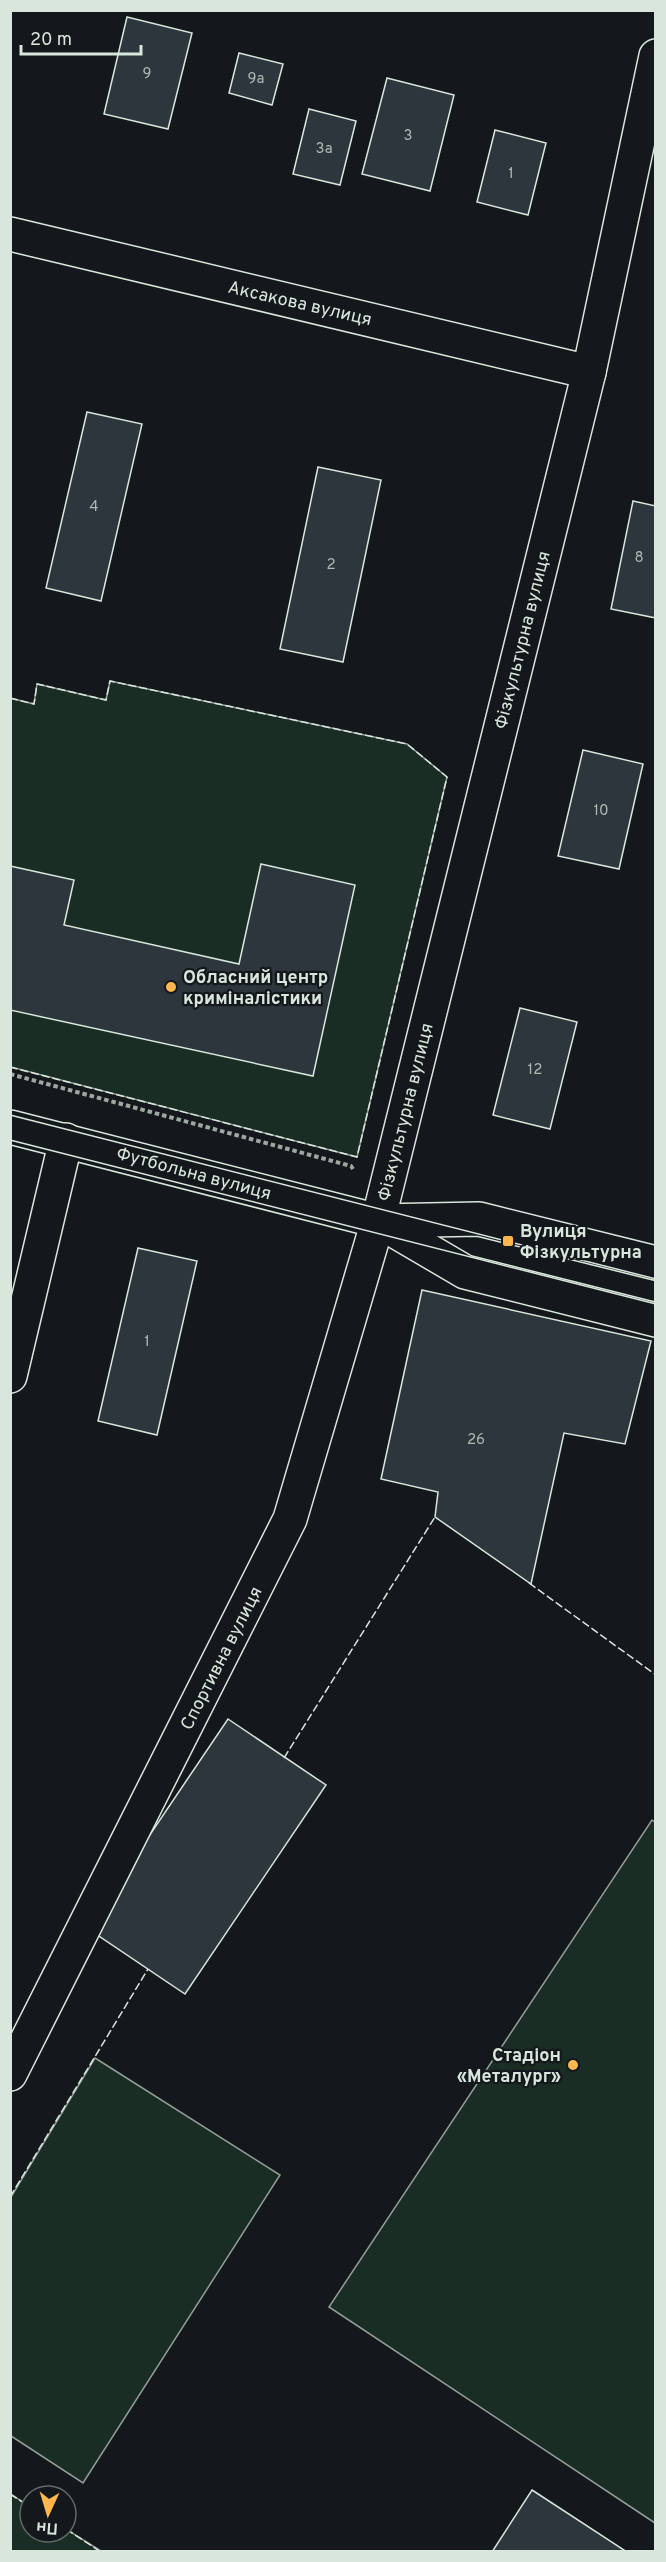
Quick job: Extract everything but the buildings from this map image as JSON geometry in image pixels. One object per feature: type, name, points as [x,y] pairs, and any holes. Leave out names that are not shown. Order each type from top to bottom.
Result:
[{"type":"street","name":"Фізкультурна вулиця","points":[[378,1221],[589,372],[656,56]]},
{"type":"street","name":"Аксакова вулиця","points":[[10,234],[589,372]]},
{"type":"street","name":"Футбольна вулиця","points":[[10,1127],[378,1221],[479,1219],[656,1263]]},
{"type":"street","points":[[10,1376],[66,1140]]},
{"type":"street","name":"Футбольна вулиця","points":[[378,1221],[465,1272],[656,1320]]},
{"type":"street","name":"Спортивна вулиця","points":[[10,2074],[290,1520],[378,1221]]},
{"type":"path","points":[[10,1074],[351,1166],[378,1221]]},
{"type":"green space","points":[[110,681],[407,744],[447,777],[357,1157],[11,1067],[10,698],[34,704],[37,684],[106,700]]},
{"type":"green space","name":"Стадіон «Металург»","points":[[652,1820],[656,1823],[655,2523],[329,2307]]},
{"type":"green space","points":[[95,2058],[280,2175],[83,2483],[11,2436],[11,2197]]},
{"type":"green space","points":[[11,2494],[18,2499],[18,2544],[78,2544],[78,2537],[101,2551],[11,2551]]},
{"type":"tram line","points":[[10,1115],[656,1279]]},
{"type":"tram line","points":[[10,1140],[656,1304]]},
{"type":"fence","points":[[10,698],[34,704],[37,684],[106,700],[110,681],[407,744],[447,777],[357,1157],[10,1067]]},
{"type":"fence","points":[[284,1758],[435,1517],[438,1519]]},
{"type":"fence","points":[[529,1583],[656,1675]]},
{"type":"fence","points":[[10,2197],[148,1969]]},
{"type":"fence","points":[[10,2494],[18,2499]]},
{"type":"fence","points":[[78,2537],[101,2552]]},
{"type":"place","name":"Обласний центр криміналістики","points":[[171,987]]},
{"type":"place","name":"Вулиця Фізкультурна","points":[[508,1241]]},
{"type":"place","name":"Стадіон «Металург»","points":[[573,2065]]}]
